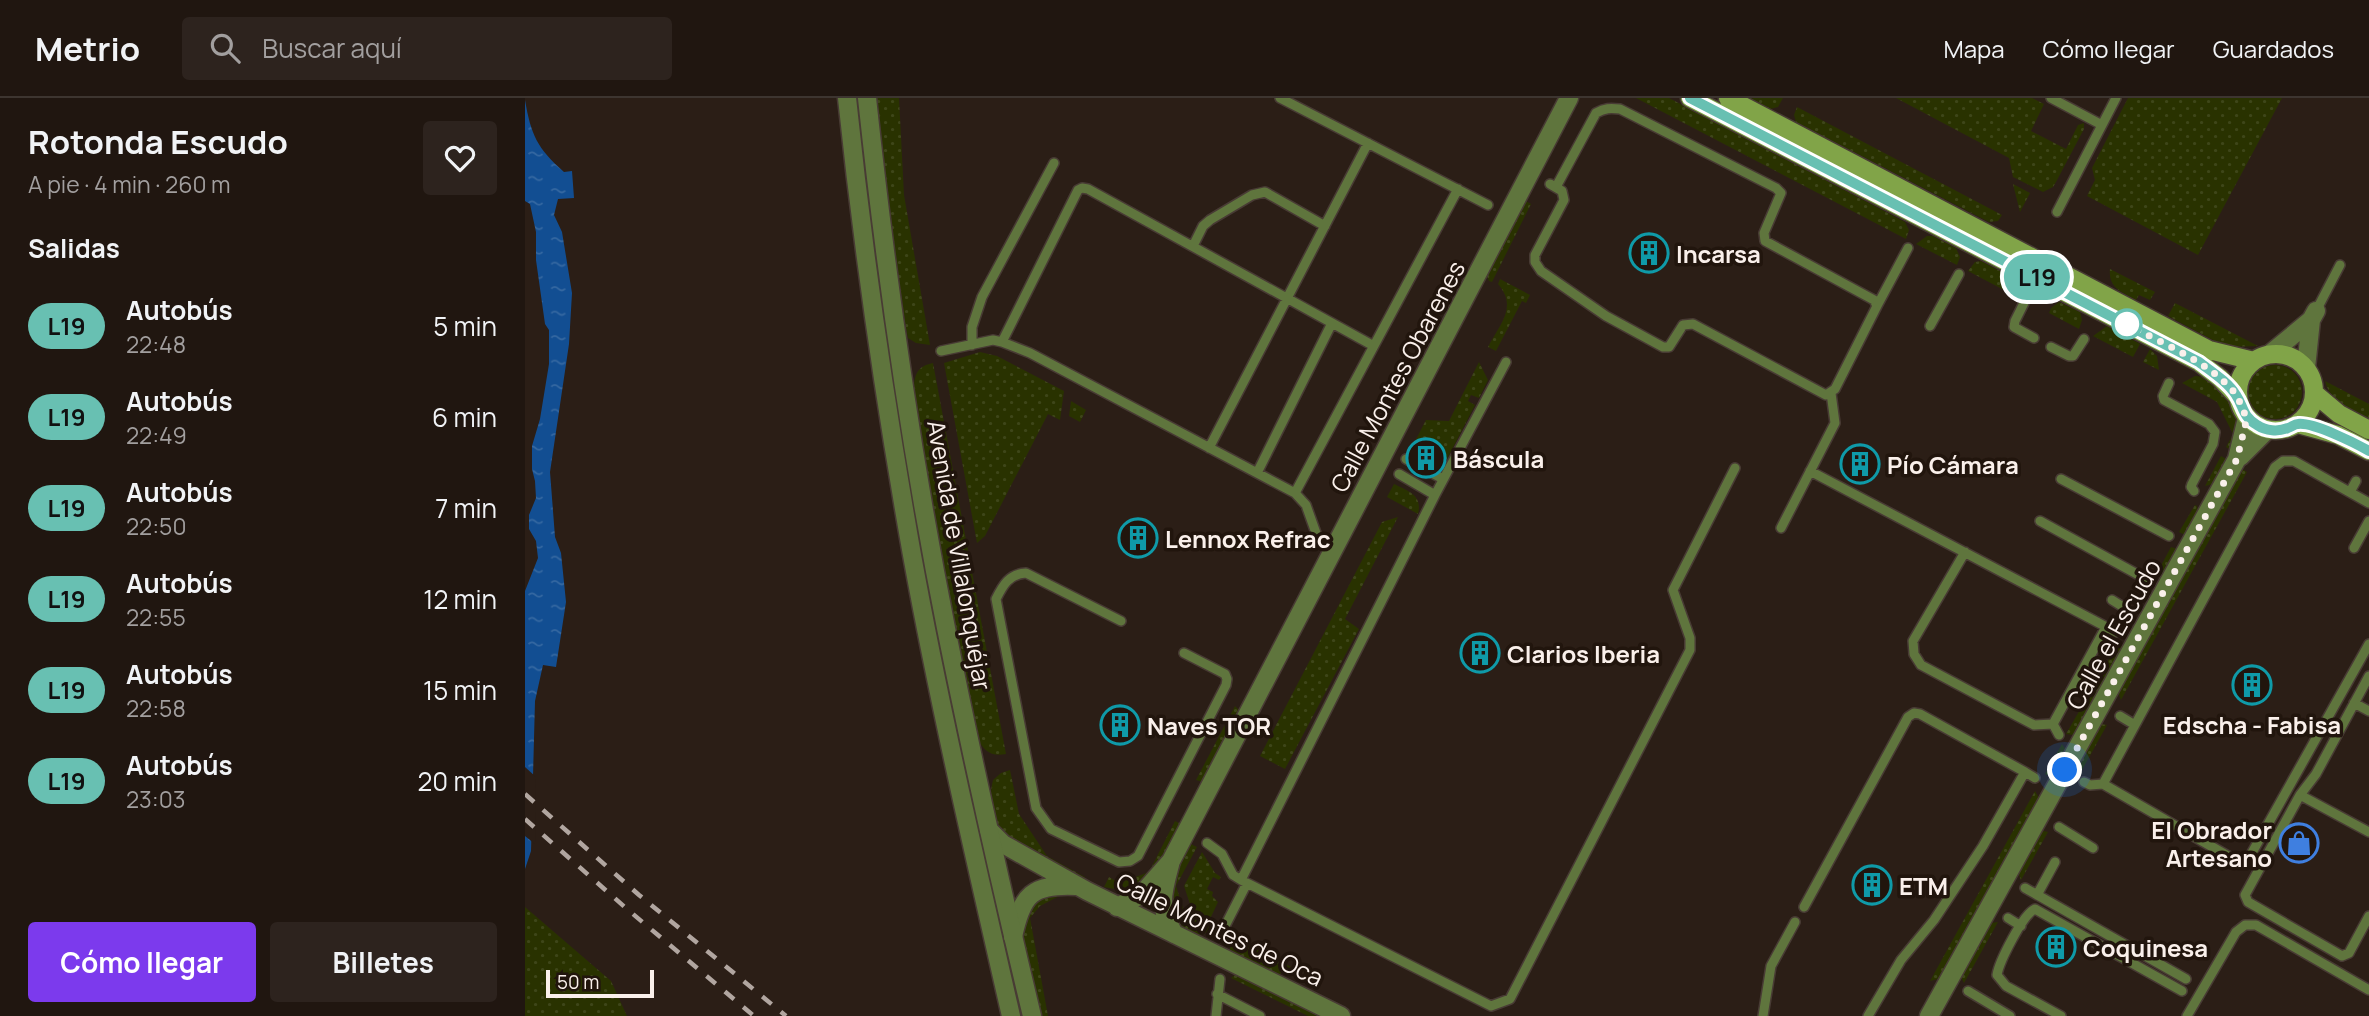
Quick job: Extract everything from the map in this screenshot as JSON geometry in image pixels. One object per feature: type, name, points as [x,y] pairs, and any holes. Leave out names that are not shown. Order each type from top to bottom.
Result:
[{"type":"main road","points":[[1690,98],[2199,362],[2237,396]]},
{"type":"main road","points":[[1728,98],[2209,350],[2262,357],[2280,354],[2293,358],[2306,368],[2314,393],[2307,414],[2298,424],[2284,430],[2267,430],[2247,418],[2237,396],[2243,372],[2262,357]]},
{"type":"main road","points":[[2314,393],[2339,414],[2369,430]]},
{"type":"main road","points":[[2298,424],[2338,435],[2369,451]]},
{"type":"street","name":"Avenida de Villalonquéjar","points":[[847,98],[880,361],[912,555],[949,738],[1011,1016]]},
{"type":"street","name":"Avenida de Villalonquéjar","points":[[867,98],[892,307],[945,625],[1031,1016]]},
{"type":"street","name":"Calle Montes Obarenes","points":[[1117,907],[1141,895],[1171,861],[1569,98]]},
{"type":"street","points":[[2262,357],[2314,315]]},
{"type":"street","points":[[2306,368],[2314,315]]},
{"type":"street","name":"Calle el Escudo","points":[[1929,1016],[2237,459],[2247,418]]},
{"type":"street","name":"Calle el Escudo","points":[[2237,459],[2267,430]]},
{"type":"street","name":"Calle Montes de Oca","points":[[989,830],[1003,844],[1117,907],[1341,1016]]},
{"type":"street","name":"Calle Montes Obarenes","points":[[1171,861],[1162,903],[1164,917],[1174,934]]},
{"type":"street","name":"Calle Montes de Oca","points":[[1013,937],[1017,915],[1032,894],[1053,885],[1078,886]]},
{"type":"lane","points":[[1280,98],[1488,205]]},
{"type":"lane","points":[[2051,98],[2102,125]]},
{"type":"lane","points":[[2057,212],[2116,98]]},
{"type":"lane","points":[[1831,393],[1826,395],[1693,324],[1683,325],[1672,344],[1663,347],[1606,316],[1541,271],[1535,262],[1535,255],[1565,200],[1562,191],[1553,186],[1596,113],[1604,108],[1620,109],[1776,188],[1781,193],[1764,233],[1765,240],[1874,300],[1878,306]]},
{"type":"lane","points":[[1209,448],[1368,143]]},
{"type":"lane","points":[[972,345],[972,327],[982,297],[1054,163]]},
{"type":"lane","points":[[1002,342],[1078,190],[1082,188],[1089,189],[1372,345]]},
{"type":"lane","points":[[1295,493],[1458,189]]},
{"type":"lane","points":[[1193,246],[1203,226],[1210,220],[1252,195],[1265,192],[1325,226]]},
{"type":"lane","points":[[1781,528],[1835,423],[1831,393],[1908,248]]},
{"type":"lane","points":[[2314,315],[2340,265]]},
{"type":"lane","points":[[1930,326],[1959,274]]},
{"type":"lane","points":[[2024,303],[2014,327],[2034,338]]},
{"type":"lane","points":[[1257,473],[1332,323]]},
{"type":"lane","points":[[2051,347],[2073,356],[2084,338]]},
{"type":"lane","points":[[941,351],[993,340],[1030,353],[1295,493],[1306,505],[1316,533]]},
{"type":"lane","points":[[1225,926],[1244,882],[1435,495],[1506,362]]},
{"type":"lane","points":[[2169,383],[2164,400],[2209,425],[2215,432],[2213,444],[2192,484],[2191,487],[2195,491]]},
{"type":"lane","points":[[1406,458],[1443,479]]},
{"type":"lane","points":[[2103,784],[2276,467],[2283,461],[2294,461],[2369,503]]},
{"type":"lane","points":[[1207,843],[1222,854],[1233,875],[1244,882],[1491,1006],[1510,999],[1690,650],[1690,638],[1673,590],[1735,468]]},
{"type":"lane","points":[[1810,471],[2116,632]]},
{"type":"lane","points":[[1399,474],[1435,495]]},
{"type":"lane","points":[[2061,480],[2169,537]]},
{"type":"lane","points":[[2350,492],[2356,481]]},
{"type":"lane","points":[[2040,521],[2146,579]]},
{"type":"lane","points":[[2354,548],[2369,521]]},
{"type":"lane","points":[[1965,552],[1913,641],[1917,660],[1921,665],[2034,725],[2053,724]]},
{"type":"lane","points":[[1121,621],[1026,573],[1009,578],[996,599],[1022,759],[1036,808],[1051,829],[1119,862],[1130,861],[1138,856],[1184,778],[1227,692],[1225,674],[1184,653]]},
{"type":"lane","points":[[2112,600],[2128,610]]},
{"type":"lane","points":[[2053,724],[2106,626]]},
{"type":"lane","points":[[2084,782],[2090,785],[2103,784],[2235,860],[2243,861],[2249,858],[2369,644]]},
{"type":"lane","points":[[2369,676],[2245,895],[2248,902],[2342,956],[2349,953],[2369,916]]},
{"type":"lane","points":[[2354,703],[2369,711]]},
{"type":"lane","points":[[1804,907],[1908,717],[1914,713],[2035,778]]},
{"type":"lane","points":[[2120,716],[2135,725]]},
{"type":"lane","points":[[2053,724],[2059,735]]},
{"type":"lane","points":[[1868,1016],[1901,960],[1934,920],[1983,846],[2025,772]]},
{"type":"lane","points":[[2300,795],[2369,832]]},
{"type":"lane","points":[[2059,827],[2093,848]]},
{"type":"lane","points":[[2037,895],[2055,862]]},
{"type":"lane","points":[[2025,888],[2186,979]]},
{"type":"lane","points":[[2061,1016],[2006,986],[1997,975],[2029,912],[2035,909],[2182,991]]},
{"type":"lane","points":[[2008,918],[2021,926]]},
{"type":"lane","points":[[1763,1016],[1771,966],[1795,922]]},
{"type":"lane","points":[[2187,1016],[2236,932],[2245,925],[2256,925],[2369,990]]},
{"type":"lane","points":[[1216,1016],[1220,979]]},
{"type":"lane","points":[[1968,991],[2010,1016]]},
{"type":"lane","points":[[1217,994],[1261,1016]]},
{"type":"green space","points":[[856,98],[930,586],[967,772],[1023,1016],[972,803],[916,521],[889,353]]},
{"type":"green space","points":[[876,98],[899,98],[904,195],[930,345],[916,343],[908,338],[885,185]]},
{"type":"green space","points":[[1636,98],[1669,98],[1905,222],[1909,230],[1906,239]]},
{"type":"green space","points":[[1749,98],[1783,98],[1778,107],[1770,109]]},
{"type":"green space","points":[[1896,98],[2032,98],[2044,104],[2031,131],[2066,149],[2078,125],[2084,123],[2084,129],[2053,187],[2043,192],[2013,177],[2009,158]]},
{"type":"green space","points":[[2128,98],[2282,98],[2198,255],[2087,196],[2095,180],[2092,168]]},
{"type":"green space","points":[[1797,107],[2002,215],[1998,221],[1989,222],[1796,122],[1794,115]]},
{"type":"green space","points":[[2013,184],[2030,193],[2020,212]]},
{"type":"green space","points":[[1526,201],[1531,204],[1492,282],[1489,281],[1487,276]]},
{"type":"green space","points":[[1927,236],[1933,236],[1956,248],[1960,257],[1957,265],[1916,244]]},
{"type":"green space","points":[[1981,261],[2023,283],[2024,290],[2019,298],[1968,271],[1975,262]]},
{"type":"green space","points":[[2110,269],[2155,292],[2150,300],[2139,295],[2136,300],[2117,289],[2111,281]]},
{"type":"green space","points":[[1500,279],[1530,295],[1526,303],[1522,301],[1496,351],[1488,347],[1507,308],[1504,292],[1498,284]]},
{"type":"green space","points":[[2059,302],[2080,312],[2082,320],[2079,329],[2049,313]]},
{"type":"green space","points":[[2175,303],[2258,346],[2226,347],[2168,316]]},
{"type":"green space","points":[[2107,326],[2140,344],[2133,357],[2093,336]]},
{"type":"green space","points":[[2150,349],[2157,356],[2159,370],[2143,362]]},
{"type":"green space","points":[[980,352],[997,356],[1064,391],[1060,420],[1048,414],[985,536],[977,543],[944,363]]},
{"type":"green space","points":[[1479,362],[1488,380],[1479,398],[1471,395],[1468,401],[1475,405],[1447,459],[1443,463],[1412,447],[1426,420],[1449,421]]},
{"type":"green space","points":[[933,363],[1006,754],[996,755],[989,752],[977,738],[929,486],[914,385],[920,369]]},
{"type":"green space","points":[[2275,365],[2294,373],[2302,392],[2294,411],[2275,419],[2256,411],[2248,392],[2256,373]]},
{"type":"green space","points":[[2195,376],[2218,384],[2237,403],[2240,418],[2231,450],[2226,447],[2233,434],[2217,402],[2182,383]]},
{"type":"green space","points":[[2325,381],[2369,404],[2369,419],[2337,400]]},
{"type":"green space","points":[[1071,401],[1086,410],[1080,422],[1069,416]]},
{"type":"green space","points":[[2221,456],[2226,459],[2213,484],[2205,486]]},
{"type":"green space","points":[[2242,469],[2247,472],[2121,700],[2118,692]]},
{"type":"green space","points":[[1394,484],[1416,498],[1418,514],[1387,497]]},
{"type":"green space","points":[[2195,505],[2198,512],[2185,535],[2179,532]]},
{"type":"green space","points":[[1398,517],[1345,619],[1359,629],[1285,769],[1260,756],[1382,522]]},
{"type":"green space","points":[[2171,547],[2177,549],[2163,575],[2156,575]]},
{"type":"green space","points":[[2119,642],[2123,648],[2074,735],[2066,734]]},
{"type":"green space","points":[[1235,706],[1240,711],[1203,782],[1196,780]]},
{"type":"green space","points":[[2101,724],[2107,725],[2082,770],[2079,763]]},
{"type":"green space","points":[[2062,744],[2066,750],[2053,772],[2045,774]]},
{"type":"green space","points":[[1010,770],[1019,814],[1047,856],[1085,877],[1085,880],[1008,837],[998,825],[991,803],[993,780]]},
{"type":"green space","points":[[2035,791],[2039,798],[1938,979],[1930,981]]},
{"type":"green space","points":[[1175,821],[1181,824],[1168,850],[1144,881],[1133,887],[1120,889],[1104,887],[1109,877],[1119,883],[1149,872]]},
{"type":"green space","points":[[2048,832],[2021,880],[2018,872],[2040,833]]},
{"type":"green space","points":[[1191,844],[1197,847],[1176,886],[1185,914],[1211,928],[1204,934],[1185,928],[1174,914],[1171,904],[1172,884]]},
{"type":"green space","points":[[1202,852],[1215,873],[1221,877],[1219,880],[1213,877],[1207,889],[1213,892],[1212,896],[1218,902],[1210,919],[1192,910],[1184,886]]},
{"type":"green space","points":[[1067,892],[1040,906],[1030,918],[1048,1016],[1041,1016],[1022,934],[1025,911],[1040,895]]},
{"type":"green space","points":[[525,907],[611,981],[627,1016],[525,1016]]},
{"type":"green space","points":[[1998,922],[1964,983],[1960,976],[1991,923]]},
{"type":"green space","points":[[1230,936],[1291,967],[1278,975],[1230,951]]},
{"type":"green space","points":[[1236,974],[1318,1013],[1318,1016],[1308,1016],[1231,978]]},
{"type":"water","points":[[525,100],[533,132],[541,148],[564,172],[572,171],[574,198],[558,199],[554,215],[562,232],[572,293],[569,344],[550,472],[555,537],[561,553],[566,602],[556,667],[543,665],[535,701],[531,851],[525,869],[525,591],[538,558],[536,541],[529,529],[529,515],[536,498],[532,446],[540,419],[549,364],[549,330],[545,324],[536,260],[536,232],[530,204],[525,201]]},
{"type":"pier","points":[[525,767],[536,777],[535,844],[525,836]]},
{"type":"railway","points":[[525,794],[639,895],[786,1016]]},
{"type":"railway","points":[[525,819],[754,1016]]},
{"type":"bus line","name":"L19","points":[[1690,98],[2199,362],[2237,396],[2241,409],[2257,426],[2276,431],[2298,424],[2338,435],[2369,451]]},
{"type":"place","name":"Incarsa","points":[[1649,253]]},
{"type":"place","name":"Báscula","points":[[1426,458]]},
{"type":"place","name":"Pío Cámara","points":[[1860,464]]},
{"type":"place","name":"Lennox Refrac","points":[[1138,538]]},
{"type":"place","name":"Clarios Iberia","points":[[1480,653]]},
{"type":"place","name":"Edscha - Fabisa","points":[[2252,685]]},
{"type":"place","name":"Naves TOR","points":[[1120,725]]},
{"type":"place","name":"El Obrador Artesano","points":[[2299,843]]},
{"type":"place","name":"ETM","points":[[1872,885]]},
{"type":"place","name":"Coquinesa","points":[[2056,947]]},
{"type":"route","points":[[2065,770],[2237,459],[2247,418],[2237,396],[2220,378],[2199,362],[2127,324]]}]
